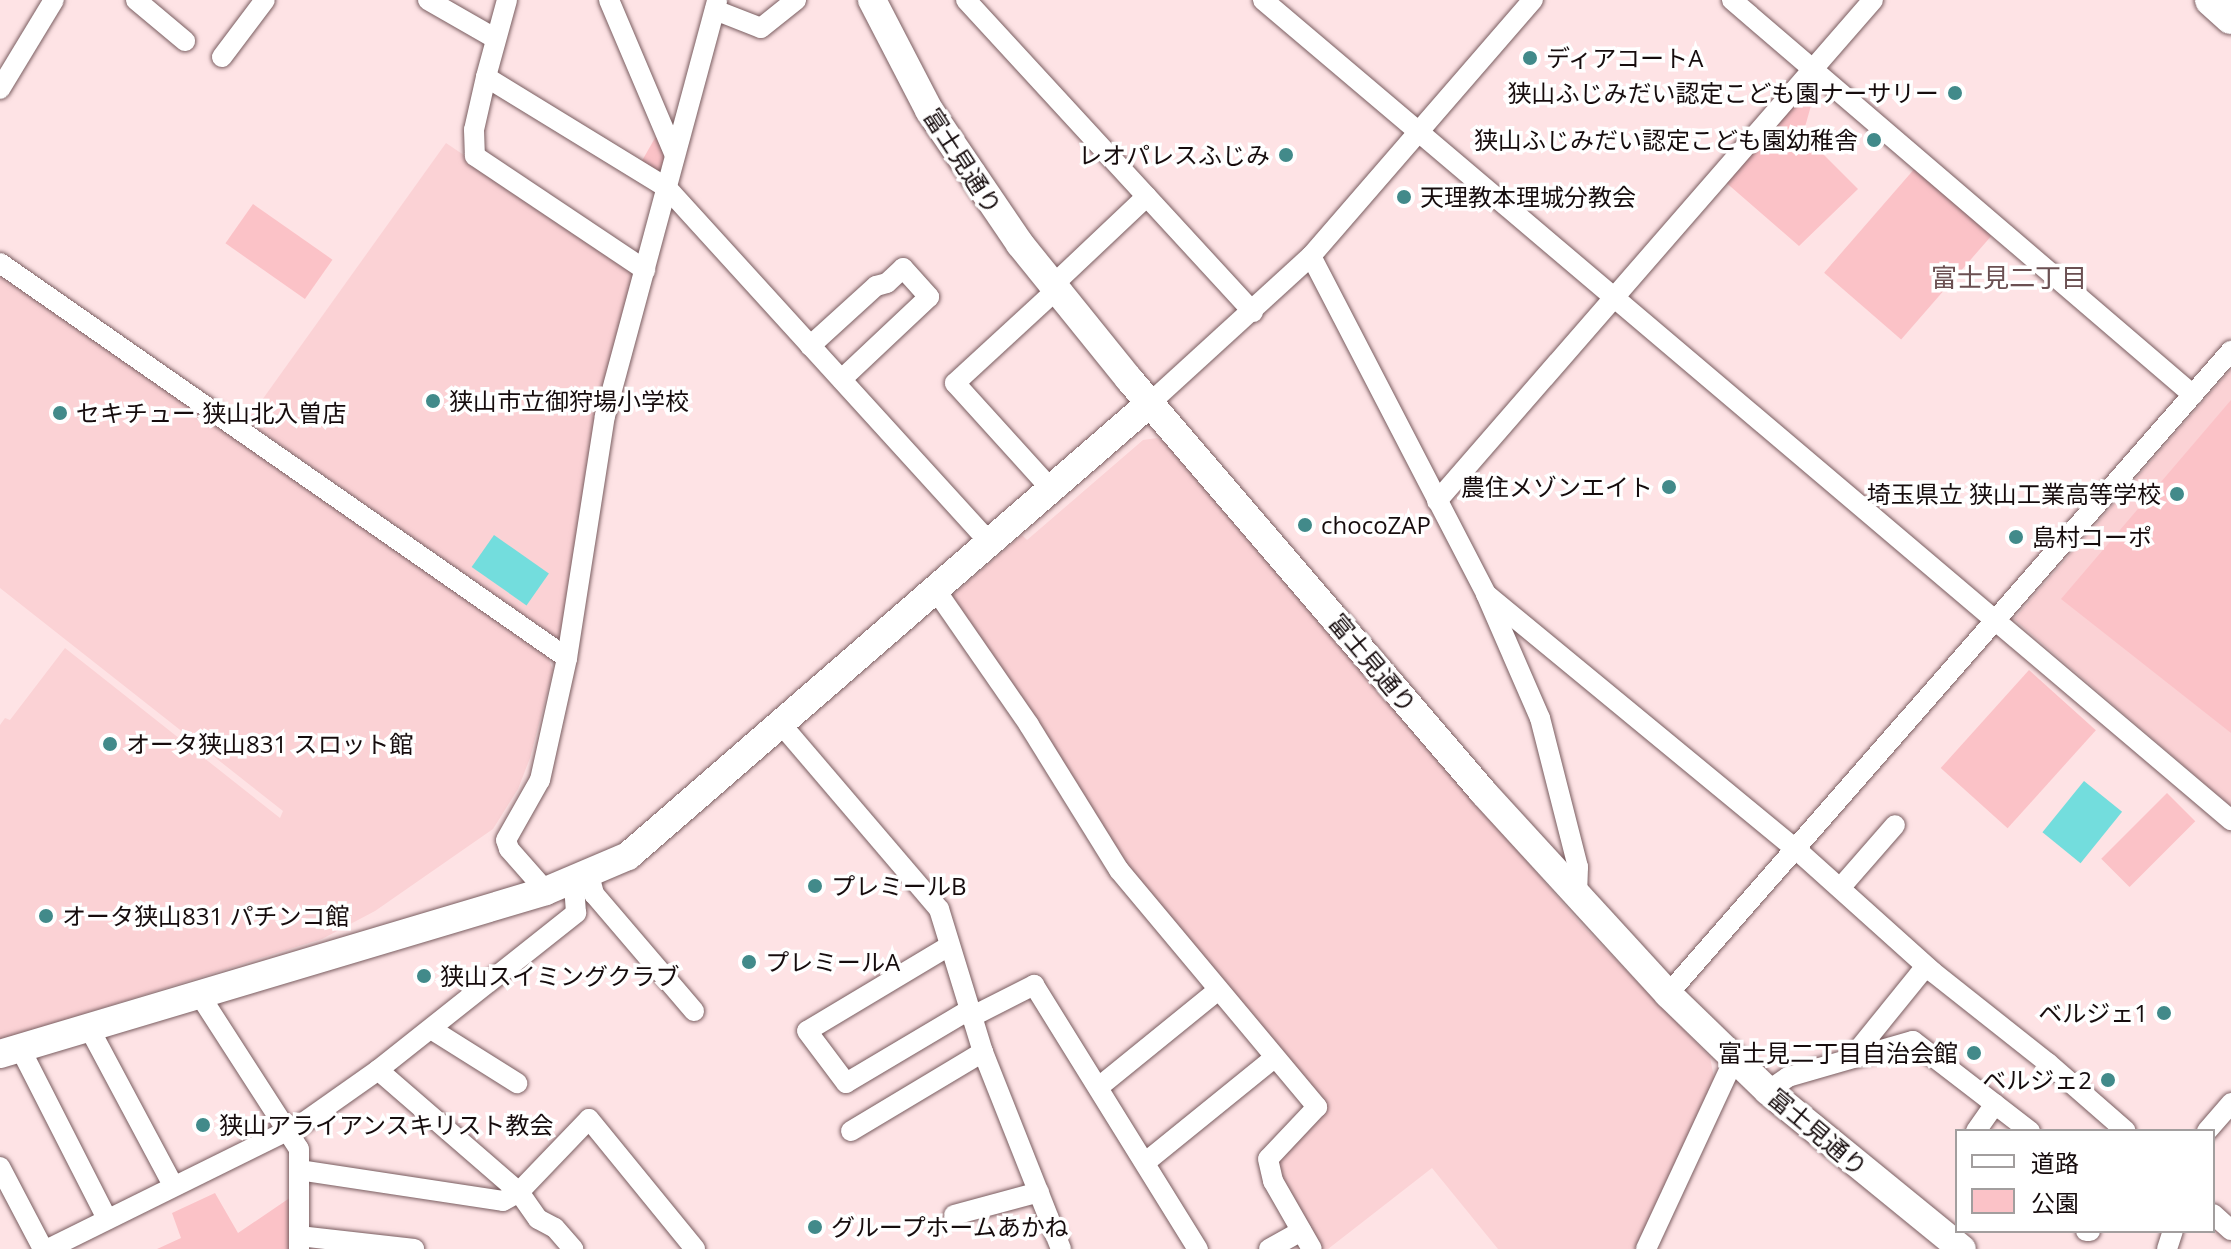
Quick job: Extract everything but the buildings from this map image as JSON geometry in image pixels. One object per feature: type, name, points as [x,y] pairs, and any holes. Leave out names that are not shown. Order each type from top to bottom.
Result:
[{"type":"main road","points":[[2211,0],[2231,18]]},
{"type":"street","points":[[0,89],[54,0]]},
{"type":"street","points":[[136,0],[185,41]]},
{"type":"street","points":[[222,57],[265,0]]},
{"type":"street","points":[[428,0],[496,39]]},
{"type":"street","points":[[507,0],[474,130],[475,156],[645,270]]},
{"type":"street","points":[[609,0],[674,153]]},
{"type":"street","points":[[546,891],[509,849],[506,840],[540,780],[567,658],[605,416],[674,153],[716,5],[761,28],[796,0]]},
{"type":"street","name":"富士見通り","points":[[872,0],[909,76],[956,154],[1054,288],[1577,897],[1668,994],[1768,1091],[1962,1249]]},
{"type":"street","points":[[966,0],[1253,312]]},
{"type":"street","points":[[1263,0],[2231,820]]},
{"type":"street","points":[[107,1219],[10,1051],[546,891],[628,856],[1253,312],[1311,256],[1533,0]]},
{"type":"street","points":[[1732,0],[2193,395]]},
{"type":"street","points":[[1437,501],[1873,0]]},
{"type":"street","points":[[486,77],[667,188],[989,542]]},
{"type":"street","points":[[1051,489],[955,383],[1147,196]]},
{"type":"street","points":[[1311,256],[1486,594],[1540,718],[1578,867],[1577,897]]},
{"type":"street","points":[[0,263],[567,658]]},
{"type":"street","points":[[810,346],[876,286],[887,283],[903,268],[929,297],[842,379]]},
{"type":"street","points":[[1668,994],[2231,351]]},
{"type":"street","points":[[935,589],[1029,725],[1119,870],[1317,1107],[1268,1159],[1273,1181],[1312,1249]]},
{"type":"street","points":[[1486,594],[1797,850],[1926,966],[2048,1063],[2124,1129]]},
{"type":"street","points":[[781,724],[939,909],[983,1052],[1061,1249]]},
{"type":"street","points":[[1841,887],[1895,825]]},
{"type":"street","points":[[582,878],[694,1011]]},
{"type":"street","points":[[0,1167],[45,1249],[286,1131],[378,1070],[576,913],[582,878]]},
{"type":"street","points":[[949,946],[807,1031],[846,1083],[970,1013],[1034,985],[1147,1161],[1198,1249]]},
{"type":"street","points":[[1854,1055],[1926,966]]},
{"type":"street","points":[[1100,1086],[1218,990]]},
{"type":"street","points":[[199,994],[299,1149],[299,1242],[414,1249]]},
{"type":"street","points":[[88,1026],[173,1185]]},
{"type":"street","points":[[431,1029],[517,1083]]},
{"type":"street","points":[[1768,1091],[1788,1077],[1854,1055],[1913,1041],[2027,1129]]},
{"type":"street","points":[[851,1131],[983,1052]]},
{"type":"street","points":[[1147,1161],[1274,1058]]},
{"type":"street","points":[[1646,1249],[1734,1059]]},
{"type":"street","points":[[378,1070],[519,1192],[538,1219],[555,1228],[573,1249]]},
{"type":"street","points":[[2209,1129],[2231,1103]]},
{"type":"street","points":[[1977,1129],[1995,1104]]},
{"type":"street","points":[[299,1170],[503,1201],[519,1192],[589,1119],[695,1249]]},
{"type":"street","points":[[954,1215],[1039,1192]]},
{"type":"street","points":[[2215,1216],[2231,1230]]},
{"type":"street","points":[[1269,1249],[1301,1231]]},
{"type":"shaded area","name":"狭山市立御狩場小学校","points":[[446,143],[630,267],[637,285],[563,636],[557,638],[247,421]]},
{"type":"shaded area","points":[[0,272],[548,656],[553,671],[530,758],[518,789],[493,829],[375,911],[322,939],[0,1040],[0,725],[5,718],[10,720],[65,648],[280,818],[283,811],[0,588]]},
{"type":"shaded area","name":"埼玉県立 狭山工業高等学校","points":[[2231,369],[2231,806],[2014,619]]},
{"type":"shaded area","points":[[1157,438],[1169,444],[1579,922],[1710,1057],[1715,1083],[1636,1249],[1498,1249],[1432,1168],[1328,1249],[1322,1249],[1282,1184],[1275,1163],[1328,1108],[1122,866],[949,598],[1022,535],[1027,540],[1143,440]]},
{"type":"green space","points":[[1803,95],[1812,102],[1803,134],[1858,189],[1799,246],[1723,180]]},
{"type":"green space","points":[[659,131],[670,161],[666,175],[639,166]]},
{"type":"green space","points":[[1916,167],[1993,234],[1901,340],[1824,273]]},
{"type":"green space","points":[[253,204],[332,260],[305,299],[225,243]]},
{"type":"green space","points":[[2231,400],[2231,733],[2061,599]]},
{"type":"green space","points":[[2029,670],[2096,730],[2008,828],[1941,768]]},
{"type":"green space","points":[[2167,793],[2195,821],[2130,887],[2101,859]]},
{"type":"green space","points":[[215,1193],[238,1233],[294,1195],[294,1249],[157,1249],[181,1238],[172,1213]]},
{"type":"water","points":[[494,535],[549,573],[527,605],[472,567]]},
{"type":"water","points":[[2084,781],[2122,812],[2081,863],[2042,832]]},
{"type":"place","name":"ディアコートA","points":[[1530,58]]},
{"type":"place","name":"狭山ふじみだい認定こども園ナーサリー","points":[[1955,93]]},
{"type":"place","name":"狭山ふじみだい認定こども園幼稚舎","points":[[1874,140]]},
{"type":"place","name":"レオパレスふじみ","points":[[1286,155]]},
{"type":"place","name":"天理教本理城分教会","points":[[1404,197]]},
{"type":"place","name":"狭山市立御狩場小学校","points":[[433,401]]},
{"type":"place","name":"セキチュー 狭山北入曽店","points":[[60,413]]},
{"type":"place","name":"農住メゾンエイト","points":[[1669,487]]},
{"type":"place","name":"埼玉県立 狭山工業高等学校","points":[[2177,494]]},
{"type":"place","name":"chocoZAP","points":[[1305,525]]},
{"type":"place","name":"島村コーポ","points":[[2016,537]]},
{"type":"place","name":"オータ狭山831 スロット館","points":[[110,744]]},
{"type":"place","name":"プレミールB","points":[[815,886]]},
{"type":"place","name":"オータ狭山831 パチンコ館","points":[[46,916]]},
{"type":"place","name":"プレミールA","points":[[749,962]]},
{"type":"place","name":"狭山スイミングクラブ","points":[[424,976]]},
{"type":"place","name":"ベルジェ1","points":[[2164,1013]]},
{"type":"place","name":"富士見二丁目自治会館","points":[[1974,1053]]},
{"type":"place","name":"ベルジェ2","points":[[2108,1080]]},
{"type":"place","name":"狭山アライアンスキリスト教会","points":[[203,1125]]},
{"type":"place","name":"グループホームあかね","points":[[815,1227]]},
{"type":"district","name":"富士見二丁目","points":[[2009,278]]}]
